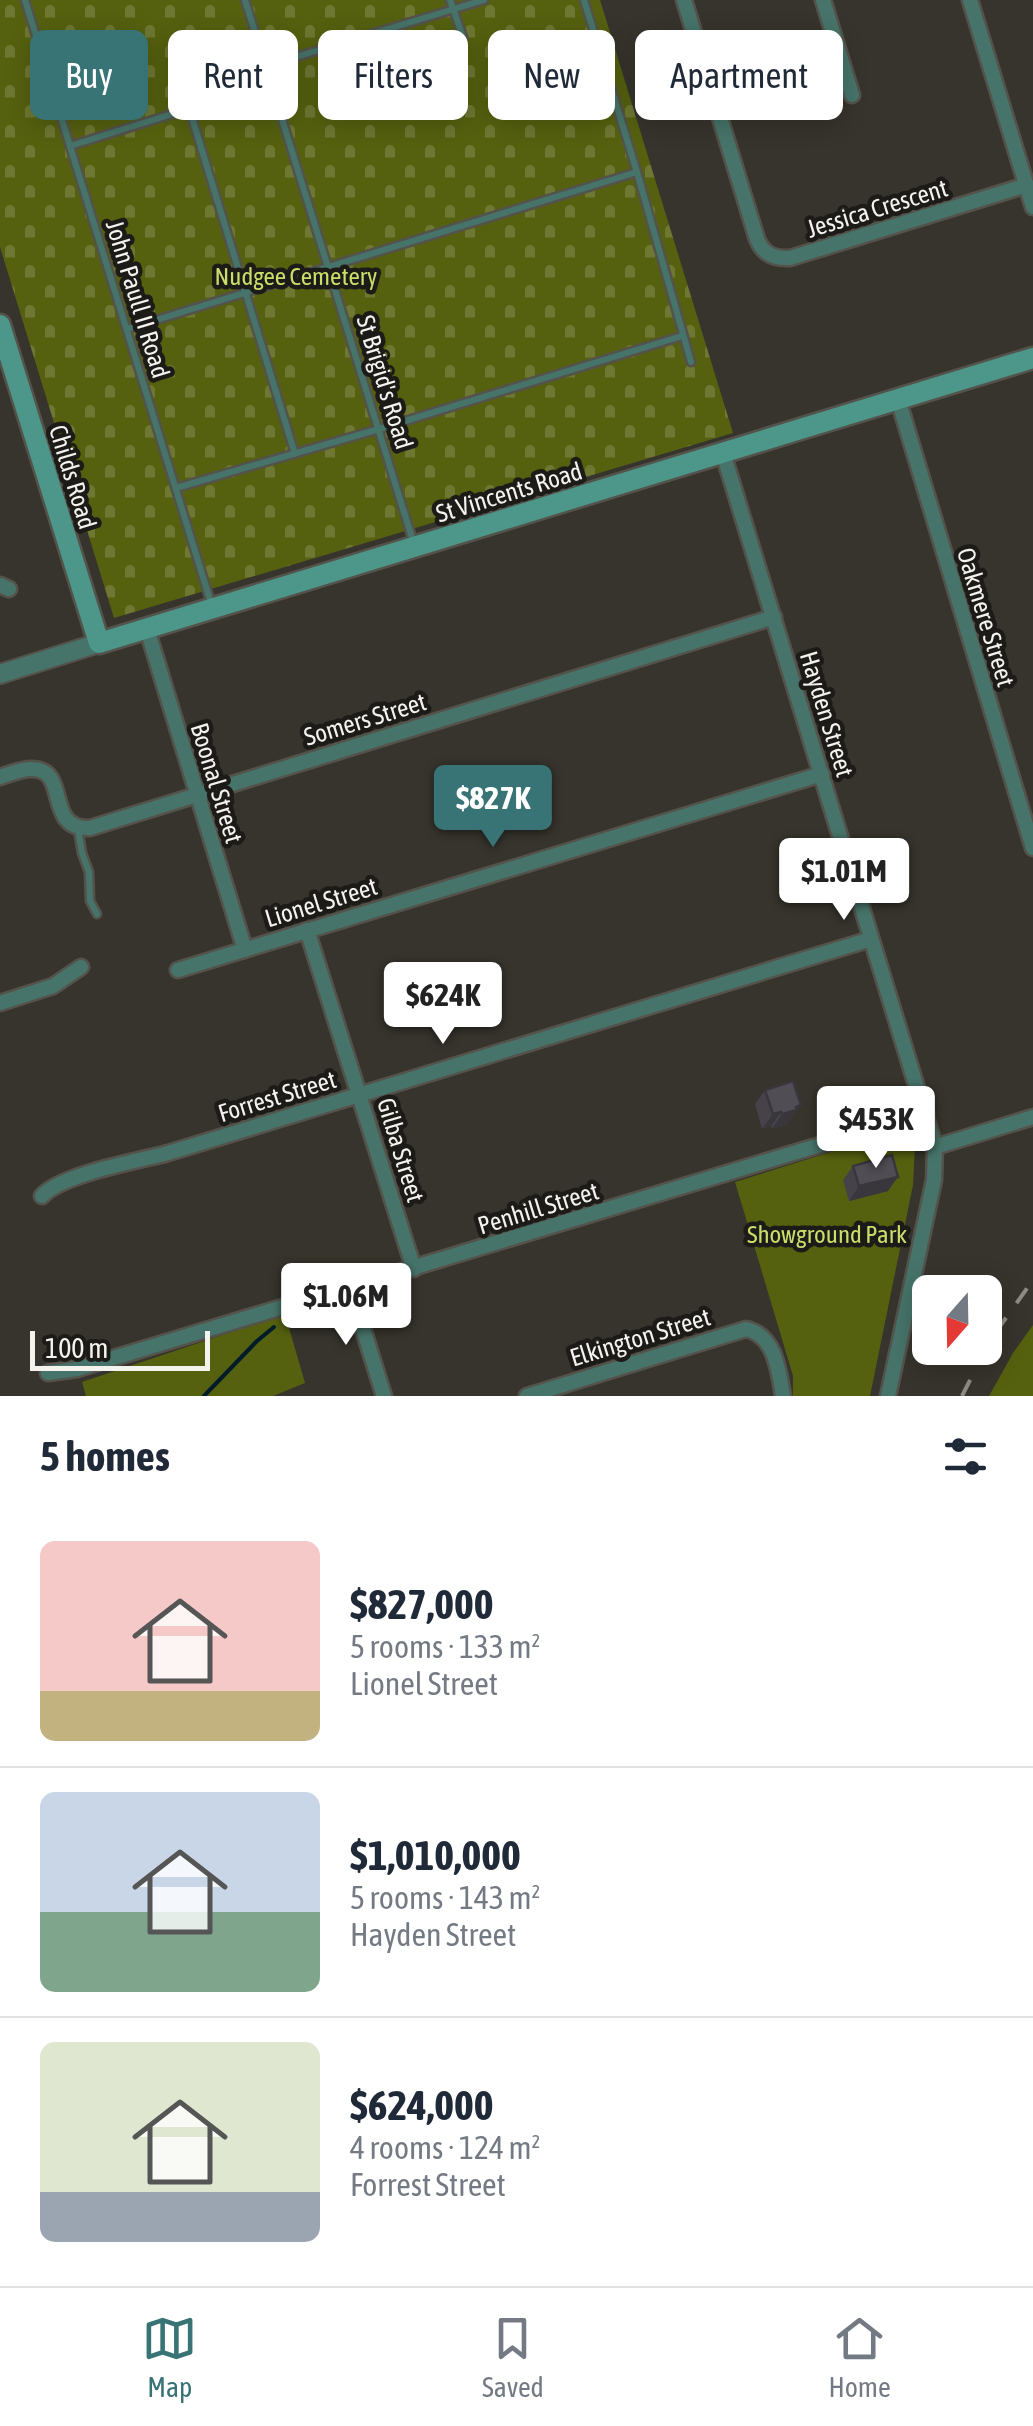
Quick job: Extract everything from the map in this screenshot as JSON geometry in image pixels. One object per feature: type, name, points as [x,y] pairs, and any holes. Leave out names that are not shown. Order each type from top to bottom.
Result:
[{"type":"main road","name":"Childs Road","points":[[0,325],[99,644]]},
{"type":"main road","name":"St Vincents Road","points":[[99,644],[1033,358]]},
{"type":"street","name":"Jessica Crescent","points":[[684,0],[756,239],[765,253],[790,258],[1027,186]]},
{"type":"street","points":[[823,0],[852,95]]},
{"type":"street","points":[[970,0],[1033,206]]},
{"type":"street","name":"Oakmere Street","points":[[898,399],[1033,848]]},
{"type":"street","name":"Hayden Street","points":[[723,452],[935,1147],[934,1180],[888,1396]]},
{"type":"street","name":"Somers Street","points":[[78,828],[90,828],[774,617]]},
{"type":"street","name":"Boonal Street","points":[[147,629],[245,950]]},
{"type":"street","name":"St Vincents Road","points":[[0,674],[99,644]]},
{"type":"street","points":[[0,777],[32,768],[47,774],[65,818],[78,828]]},
{"type":"street","name":"Lionel Street","points":[[178,970],[822,774]]},
{"type":"street","name":"Gilba Street","points":[[308,930],[414,1269]]},
{"type":"street","name":"Forrest Street","points":[[42,1196],[66,1180],[168,1153],[872,939]]},
{"type":"street","points":[[0,1003],[52,986],[81,967]]},
{"type":"street","name":"Penhill Street","points":[[48,1373],[77,1370],[926,1113]]},
{"type":"street","points":[[935,1147],[1033,1117]]},
{"type":"street","points":[[350,1287],[384,1396]]},
{"type":"street","name":"Elkington Street","points":[[526,1396],[746,1329],[768,1341],[784,1396]]},
{"type":"lane","name":"John Paull II Road","points":[[25,0],[213,609]]},
{"type":"lane","name":"St Brigid's Road","points":[[246,0],[255,30]]},
{"type":"lane","points":[[450,0],[460,30]]},
{"type":"lane","points":[[298,56],[484,0]]},
{"type":"lane","points":[[584,0],[691,362]]},
{"type":"lane","points":[[70,146],[168,115]]},
{"type":"lane","points":[[194,120],[295,454]]},
{"type":"lane","name":"St Brigid's Road","points":[[283,120],[415,547]]},
{"type":"lane","points":[[126,329],[637,172]]},
{"type":"lane","points":[[176,488],[682,336]]},
{"type":"lane","points":[[78,828],[89,872],[90,901],[96,914]]},
{"type":"green space","name":"Nudgee Cemetery","points":[[0,0],[600,0],[609,30],[488,30],[488,120],[615,120],[615,49],[733,433],[114,618],[0,247]]},
{"type":"green space","name":"Showground Park","points":[[891,1133],[908,1133],[915,1145],[913,1185],[870,1396],[793,1396],[793,1376],[735,1182]]},
{"type":"green space","points":[[285,1314],[305,1383],[273,1396],[86,1396],[82,1382]]},
{"type":"green space","points":[[1033,1325],[1033,1396],[989,1396],[1013,1353]]},
{"type":"building","points":[[793,1081],[801,1105],[797,1110],[773,1114],[765,1090]]},
{"type":"building","points":[[892,1155],[898,1177],[859,1186],[853,1166]]},
{"type":"waterway","points":[[204,1396],[274,1327]]},
{"type":"railway","points":[[962,1396],[991,1339],[1033,1280]]}]
